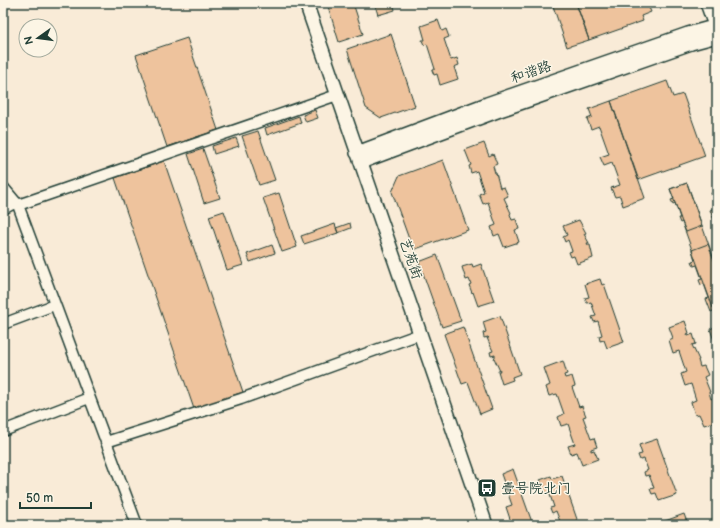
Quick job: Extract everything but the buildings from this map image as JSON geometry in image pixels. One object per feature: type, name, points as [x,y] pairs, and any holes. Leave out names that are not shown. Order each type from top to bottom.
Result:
[{"type":"street","name":"艺苑街","points":[[306,3],[486,525]]},
{"type":"street","points":[[707,3],[717,30]]},
{"type":"street","name":"和谐路","points":[[359,157],[500,110],[691,43],[717,30]]},
{"type":"street","points":[[3,209],[338,95]]},
{"type":"street","points":[[3,187],[17,204],[137,525]]},
{"type":"street","points":[[3,324],[54,305]]},
{"type":"street","points":[[106,442],[241,399],[420,334]]},
{"type":"street","points":[[3,430],[89,398]]},
{"type":"place","name":"壹号院北门","points":[[487,488]]}]
